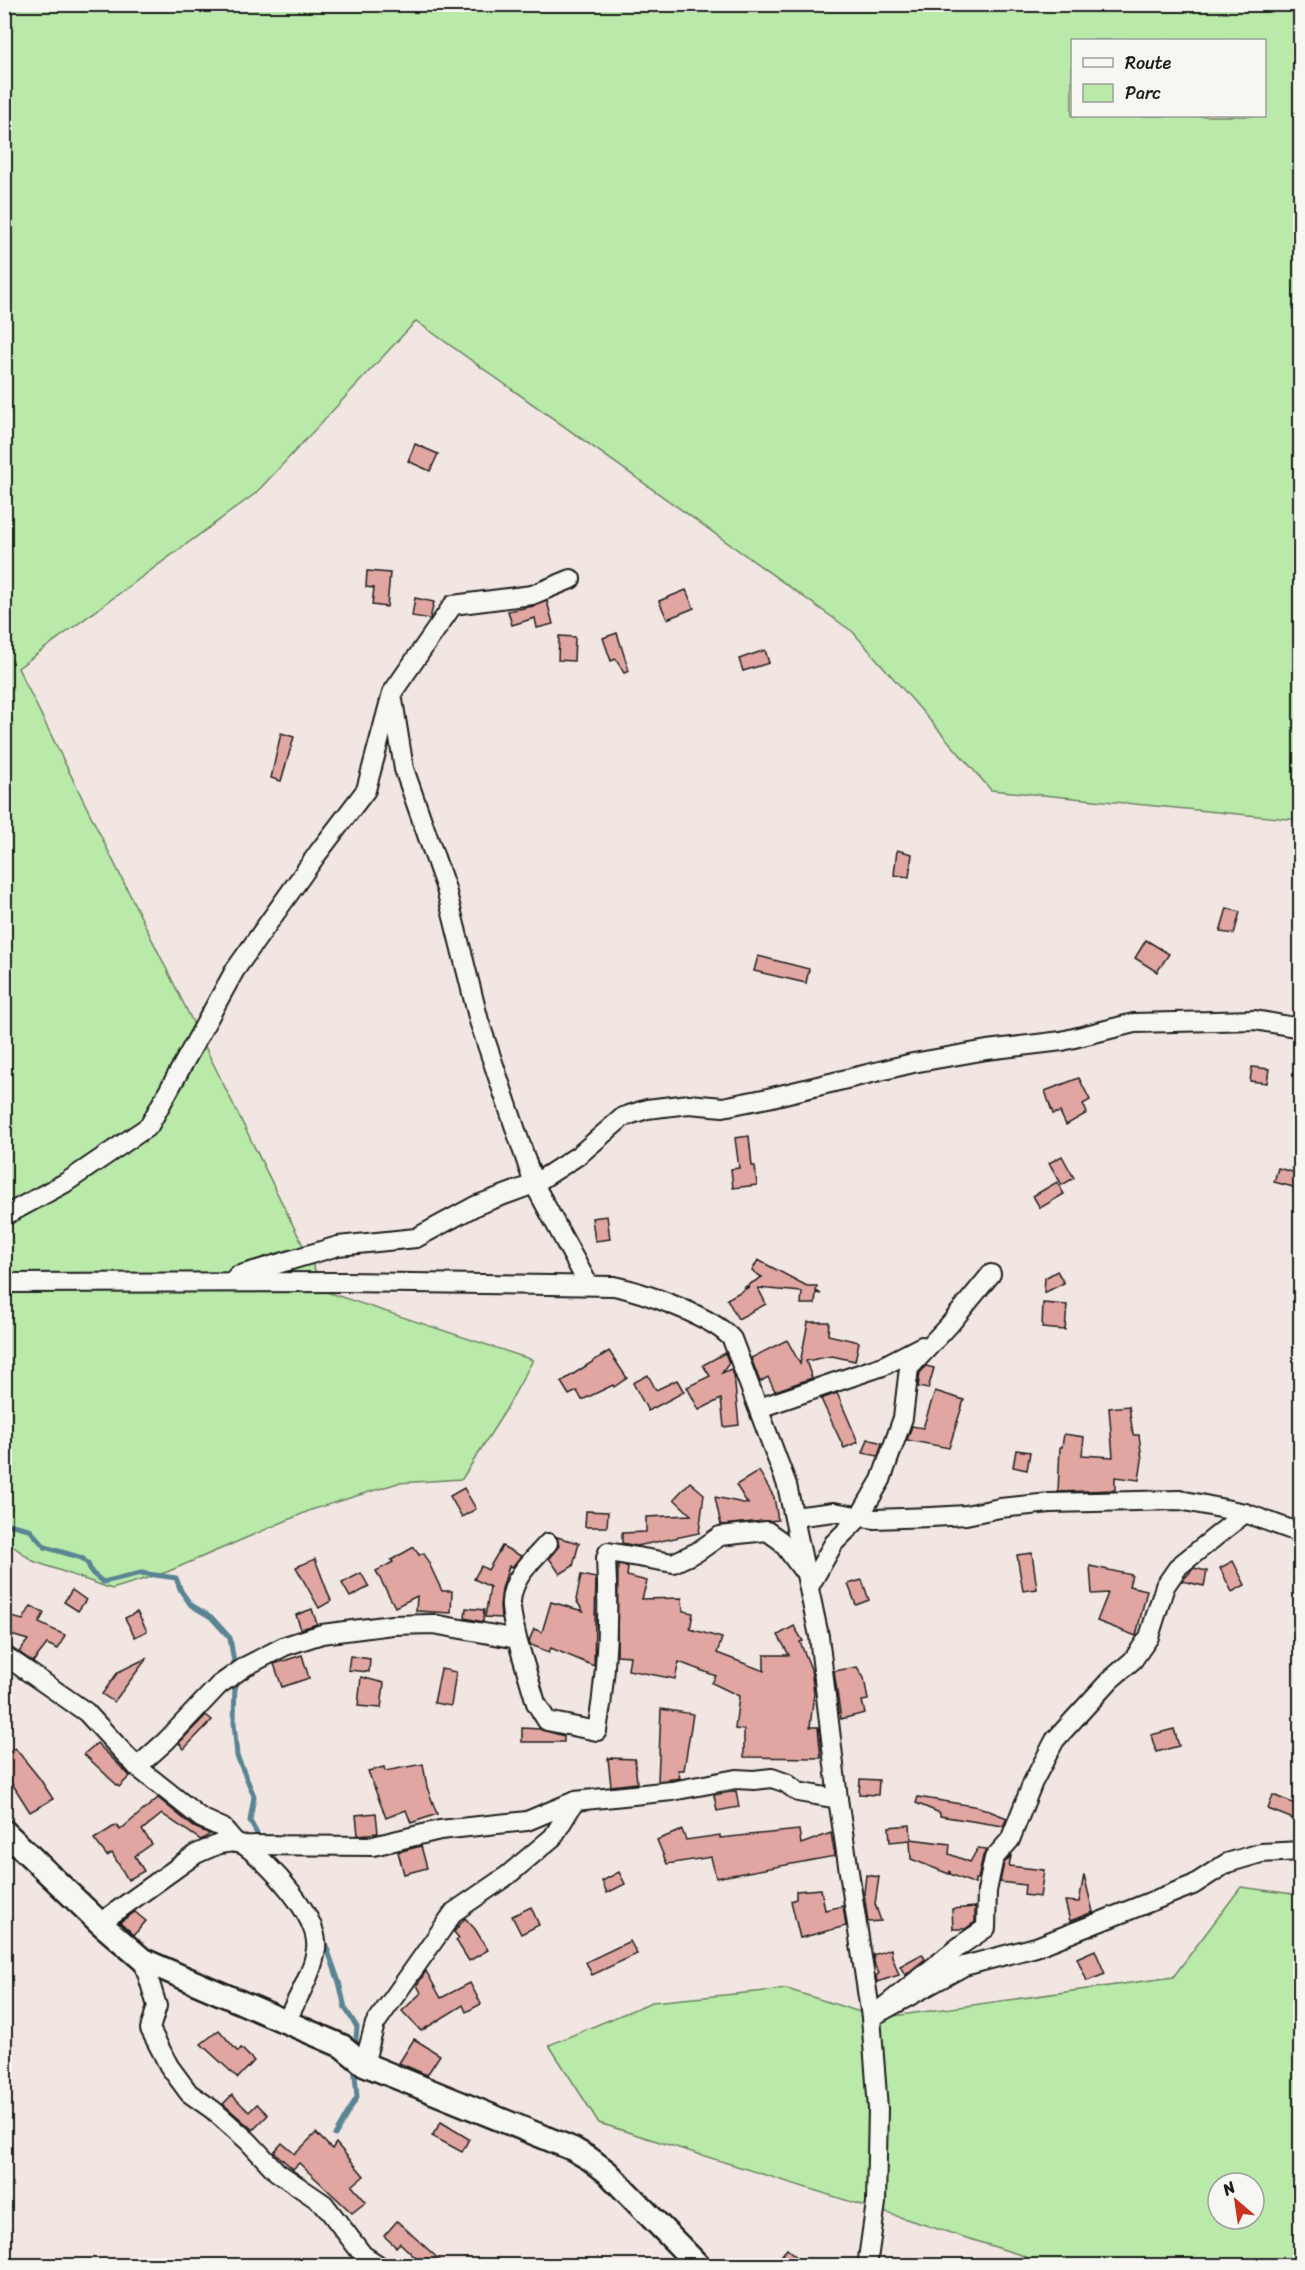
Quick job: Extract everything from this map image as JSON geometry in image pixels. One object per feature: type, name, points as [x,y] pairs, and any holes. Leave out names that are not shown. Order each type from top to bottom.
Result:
[{"type":"street","points":[[4,1216],[65,1183],[148,1126],[235,970],[366,790],[392,693],[453,605],[532,595],[571,579]]},
{"type":"street","points":[[392,693],[405,769],[446,889],[479,1021],[534,1184],[588,1284]]},
{"type":"street","points":[[215,1283],[338,1246],[416,1238],[477,1205],[534,1184],[579,1155],[623,1117],[647,1109],[689,1104],[723,1107],[913,1063],[987,1050],[1062,1041],[1134,1023],[1255,1020],[1300,1028]]},
{"type":"street","points":[[809,1587],[834,1543],[860,1516],[881,1480],[903,1418],[909,1368],[950,1324],[991,1274]]},
{"type":"street","points":[[4,1283],[588,1284],[629,1289],[712,1323],[726,1332],[732,1339],[787,1485],[819,1636],[838,1799],[871,2017],[878,2109],[876,2203],[867,2265]]},
{"type":"street","points":[[759,1408],[883,1366],[920,1348],[950,1324]]},
{"type":"street","points":[[794,1517],[834,1512],[874,1519],[931,1517],[966,1515],[1000,1508],[1050,1503],[1180,1500],[1245,1513],[1300,1533]]},
{"type":"street","points":[[871,2017],[961,1945],[986,1928],[987,1891],[994,1858],[1010,1840],[1034,1782],[1055,1740],[1110,1680],[1133,1660],[1149,1637],[1166,1586],[1179,1566],[1245,1513]]},
{"type":"street","points":[[548,1543],[522,1572],[514,1586],[510,1603],[517,1639],[536,1703],[548,1721],[597,1731],[601,1709],[608,1604],[606,1558],[608,1552],[613,1551],[651,1561],[673,1563],[697,1552],[720,1536],[767,1531],[781,1541],[799,1564],[809,1587]]},
{"type":"street","points":[[136,1767],[166,1741],[219,1685],[246,1666],[285,1646],[322,1634],[392,1625],[433,1624],[517,1639]]},
{"type":"street","points":[[4,1655],[86,1713],[136,1767],[201,1818],[223,1828],[274,1872],[304,1912],[314,1932],[316,1946],[314,1960],[286,2022]]},
{"type":"street","points":[[100,1923],[196,1854],[219,1844],[373,1846],[440,1830],[527,1821],[575,1801],[672,1791],[736,1779],[772,1778],[786,1783],[798,1792],[838,1799]]},
{"type":"street","points":[[364,2064],[375,2024],[454,1912],[508,1875],[553,1838],[575,1801]]},
{"type":"street","points":[[4,1831],[100,1923],[143,1960],[342,2046],[364,2064],[573,2149],[607,2172],[699,2265]]},
{"type":"street","points":[[871,2017],[964,1966],[1036,1947],[1193,1885],[1227,1863],[1261,1853],[1300,1851]]},
{"type":"street","points":[[143,1960],[157,2006],[150,2029],[168,2066],[189,2092],[248,2141],[276,2172],[324,2204],[366,2260],[380,2265]]},
{"type":"green space","points":[[5,5],[1300,5],[1300,820],[991,790],[853,632],[416,321],[256,493],[18,668],[326,1292],[533,1360],[505,1411],[462,1479],[398,1483],[311,1510],[167,1572],[112,1589],[33,1561],[5,1540]]},
{"type":"green space","points":[[1241,1887],[1300,1895],[1300,2265],[1040,2265],[1021,2255],[599,2123],[549,2045],[652,2002],[787,1989],[879,2018],[1173,1977]]},
{"type":"building","points":[[415,444],[438,454],[430,471],[408,461]]},
{"type":"building","points":[[367,571],[390,573],[387,607],[372,605],[374,588],[366,587]]},
{"type":"building","points":[[686,590],[694,608],[667,619],[659,601]]},
{"type":"building","points":[[415,598],[434,602],[430,619],[412,616]]},
{"type":"building","points":[[547,601],[553,624],[537,628],[535,618],[512,625],[508,611]]},
{"type":"building","points":[[617,633],[629,671],[624,673],[616,659],[611,661],[603,638]]},
{"type":"building","points":[[559,636],[575,637],[574,661],[558,660]]},
{"type":"building","points":[[765,650],[769,663],[743,671],[739,659]]},
{"type":"building","points":[[281,733],[294,737],[281,781],[271,778]]},
{"type":"building","points":[[897,850],[912,854],[909,877],[894,875]]},
{"type":"building","points":[[1227,908],[1240,912],[1234,934],[1220,932]]},
{"type":"building","points":[[1146,940],[1169,954],[1157,972],[1135,958]]},
{"type":"building","points":[[758,956],[809,969],[806,983],[754,971]]},
{"type":"building","points":[[1252,1067],[1269,1069],[1267,1083],[1250,1081]]},
{"type":"building","points":[[1079,1078],[1090,1100],[1083,1104],[1087,1113],[1066,1125],[1060,1112],[1053,1114],[1045,1091]]},
{"type":"building","points":[[749,1136],[752,1166],[755,1166],[757,1185],[733,1188],[731,1169],[739,1168],[735,1138]]},
{"type":"building","points":[[1062,1156],[1074,1178],[1062,1185],[1049,1163]]},
{"type":"building","points":[[1278,1168],[1300,1174],[1297,1188],[1274,1182]]},
{"type":"building","points":[[1057,1182],[1064,1194],[1040,1208],[1033,1196]]},
{"type":"building","points":[[607,1216],[610,1239],[595,1241],[592,1218]]},
{"type":"building","points":[[758,1260],[807,1286],[817,1286],[816,1291],[821,1294],[816,1293],[815,1304],[801,1304],[802,1292],[758,1288],[766,1304],[738,1319],[727,1299],[762,1277],[752,1271]]},
{"type":"building","points":[[1057,1271],[1064,1283],[1044,1293],[1045,1278]]},
{"type":"building","points":[[1043,1303],[1067,1305],[1065,1330],[1042,1328]]},
{"type":"building","points":[[808,1322],[829,1322],[828,1335],[859,1342],[855,1361],[832,1356],[806,1361],[812,1378],[775,1391],[768,1377],[760,1382],[751,1358],[787,1340],[800,1364]]},
{"type":"building","points":[[609,1351],[627,1378],[614,1387],[613,1385],[582,1400],[577,1391],[569,1395],[561,1382]]},
{"type":"building","points":[[725,1353],[729,1363],[722,1373],[731,1369],[734,1375],[739,1425],[724,1427],[721,1399],[699,1410],[687,1387],[710,1376],[703,1365]]},
{"type":"building","points":[[926,1366],[934,1368],[928,1389],[918,1387],[920,1373]]},
{"type":"building","points":[[648,1375],[656,1390],[677,1380],[684,1392],[648,1411],[633,1383]]},
{"type":"building","points":[[935,1391],[964,1400],[949,1448],[907,1440],[912,1426],[923,1428]]},
{"type":"building","points":[[837,1393],[858,1442],[844,1448],[821,1399]]},
{"type":"building","points":[[1129,1406],[1133,1435],[1139,1435],[1142,1460],[1139,1480],[1115,1477],[1115,1490],[1058,1492],[1060,1447],[1062,1447],[1064,1434],[1084,1437],[1082,1455],[1113,1457],[1109,1408]]},
{"type":"building","points":[[868,1439],[882,1443],[878,1456],[863,1453]]},
{"type":"building","points":[[1016,1450],[1030,1452],[1027,1470],[1013,1467]]},
{"type":"building","points":[[759,1471],[774,1497],[778,1520],[721,1525],[715,1497],[748,1504],[736,1485]]},
{"type":"building","points":[[690,1482],[704,1494],[699,1533],[637,1546],[622,1543],[622,1533],[646,1532],[646,1517],[691,1515],[674,1499]]},
{"type":"building","points":[[464,1488],[476,1509],[462,1517],[450,1496]]},
{"type":"building","points":[[586,1511],[608,1512],[607,1527],[585,1527]]},
{"type":"building","points":[[557,1537],[579,1543],[573,1566],[560,1574],[549,1558],[559,1546]]},
{"type":"building","points":[[502,1546],[521,1556],[512,1567],[509,1566],[502,1589],[501,1618],[485,1617],[490,1587],[474,1579],[481,1566],[488,1570]]},
{"type":"building","points":[[414,1547],[419,1555],[424,1553],[442,1591],[452,1591],[451,1613],[416,1611],[417,1596],[395,1607],[376,1571]]},
{"type":"building","points":[[1032,1553],[1037,1589],[1023,1591],[1017,1555]]},
{"type":"building","points":[[315,1559],[331,1601],[319,1608],[296,1567]]},
{"type":"building","points":[[1233,1561],[1245,1585],[1232,1592],[1220,1568]]},
{"type":"building","points":[[618,1565],[628,1567],[627,1576],[647,1581],[642,1599],[682,1598],[683,1611],[693,1613],[690,1629],[722,1638],[717,1653],[764,1671],[764,1655],[789,1655],[778,1635],[794,1626],[803,1641],[800,1642],[811,1669],[814,1693],[810,1727],[818,1727],[821,1758],[744,1757],[744,1730],[735,1729],[739,1696],[712,1683],[716,1676],[679,1662],[675,1679],[628,1670],[630,1656],[617,1655]]},
{"type":"building","points":[[1090,1566],[1132,1575],[1129,1586],[1147,1590],[1136,1636],[1097,1621],[1108,1593],[1092,1594]]},
{"type":"building","points":[[1194,1568],[1207,1571],[1204,1586],[1182,1581]]},
{"type":"building","points":[[361,1573],[369,1587],[350,1597],[342,1583]]},
{"type":"building","points":[[581,1575],[596,1578],[594,1666],[551,1648],[549,1652],[531,1645],[529,1641],[534,1629],[542,1632],[551,1602],[583,1611],[576,1600]]},
{"type":"building","points":[[862,1580],[869,1600],[856,1605],[848,1584]]},
{"type":"building","points":[[72,1590],[86,1600],[78,1611],[64,1602]]},
{"type":"building","points":[[31,1606],[44,1613],[39,1623],[65,1635],[58,1649],[47,1644],[33,1662],[19,1652],[28,1640],[4,1633],[4,1615],[23,1620]]},
{"type":"building","points":[[466,1608],[484,1610],[483,1622],[465,1618]]},
{"type":"building","points":[[312,1609],[317,1624],[301,1629],[296,1615]]},
{"type":"building","points":[[137,1612],[147,1631],[135,1637],[125,1618]]},
{"type":"building","points":[[302,1655],[309,1678],[282,1687],[274,1664]]},
{"type":"building","points":[[350,1656],[370,1659],[369,1672],[348,1670]]},
{"type":"building","points":[[147,1658],[114,1702],[102,1694],[118,1672]]},
{"type":"building","points":[[857,1667],[864,1678],[868,1700],[862,1701],[865,1713],[841,1719],[834,1671]]},
{"type":"building","points":[[441,1669],[456,1672],[451,1706],[434,1703]]},
{"type":"building","points":[[361,1677],[384,1683],[381,1708],[358,1706]]},
{"type":"building","points":[[661,1709],[693,1714],[684,1770],[678,1770],[680,1778],[658,1781]]},
{"type":"building","points":[[206,1715],[212,1720],[184,1749],[179,1743]]},
{"type":"building","points":[[522,1728],[539,1729],[564,1736],[564,1742],[522,1742]]},
{"type":"building","points":[[1174,1729],[1179,1746],[1156,1752],[1151,1735]]},
{"type":"building","points":[[97,1743],[130,1776],[119,1787],[84,1754]]},
{"type":"building","points":[[15,1748],[53,1799],[30,1812],[13,1785],[11,1787],[4,1779],[4,1757]]},
{"type":"building","points":[[608,1758],[635,1759],[637,1783],[611,1786]]},
{"type":"building","points":[[423,1764],[427,1787],[437,1814],[411,1823],[406,1810],[386,1818],[368,1771],[384,1767],[385,1771]]},
{"type":"building","points":[[860,1779],[879,1780],[878,1795],[859,1794]]},
{"type":"building","points":[[736,1791],[739,1807],[717,1811],[714,1795]]},
{"type":"building","points":[[1273,1795],[1300,1806],[1296,1820],[1268,1809]]},
{"type":"building","points":[[918,1797],[979,1807],[1007,1818],[1003,1826],[940,1816],[940,1813],[916,1803]]},
{"type":"building","points":[[158,1798],[194,1827],[210,1834],[201,1840],[162,1814],[142,1830],[152,1844],[135,1856],[144,1871],[128,1880],[112,1853],[107,1856],[94,1839],[116,1825],[120,1830]]},
{"type":"building","points":[[376,1813],[378,1833],[358,1835],[356,1815]]},
{"type":"building","points":[[910,1825],[911,1839],[950,1844],[949,1854],[970,1862],[978,1848],[987,1849],[975,1884],[950,1874],[950,1871],[949,1874],[911,1859],[910,1840],[890,1842],[889,1827]]},
{"type":"building","points":[[682,1830],[686,1840],[720,1835],[720,1838],[799,1830],[801,1844],[831,1833],[835,1856],[716,1878],[711,1857],[667,1864],[657,1840]]},
{"type":"building","points":[[421,1846],[427,1868],[404,1874],[398,1852]]},
{"type":"building","points":[[1011,1856],[1009,1866],[1044,1870],[1040,1897],[1024,1895],[1025,1885],[1000,1882],[1004,1863]]},
{"type":"building","points":[[619,1872],[625,1884],[607,1893],[602,1881]]},
{"type":"building","points":[[866,1875],[879,1877],[875,1904],[881,1921],[868,1922],[864,1893]]},
{"type":"building","points":[[1084,1875],[1093,1912],[1070,1921],[1065,1901],[1079,1902]]},
{"type":"building","points":[[821,1889],[825,1910],[843,1906],[846,1926],[800,1938],[791,1901],[796,1899],[796,1891]]},
{"type":"building","points":[[531,1907],[539,1925],[521,1934],[512,1916]]},
{"type":"building","points":[[975,1907],[975,1922],[965,1929],[953,1929],[952,1909]]},
{"type":"building","points":[[135,1912],[146,1921],[134,1935],[120,1922]]},
{"type":"building","points":[[465,1918],[488,1950],[469,1961],[456,1940],[459,1938],[454,1932]]},
{"type":"building","points":[[630,1941],[637,1954],[592,1975],[586,1962]]},
{"type":"building","points":[[891,1949],[899,1975],[877,1982],[876,1976],[879,1973],[873,1955]]},
{"type":"building","points":[[1095,1950],[1105,1974],[1087,1981],[1077,1958]]},
{"type":"building","points":[[922,1954],[925,1959],[905,1975],[900,1966]]},
{"type":"building","points":[[426,1971],[441,1998],[470,1983],[481,2004],[466,2012],[463,2005],[421,2031],[402,2011],[421,1993],[417,1985]]},
{"type":"building","points":[[219,2030],[238,2052],[241,2048],[254,2061],[238,2078],[201,2044]]},
{"type":"building","points":[[414,2039],[440,2055],[427,2075],[399,2063]]},
{"type":"building","points":[[232,2095],[249,2112],[257,2104],[268,2115],[253,2130],[223,2104]]},
{"type":"building","points":[[441,2122],[469,2139],[462,2152],[432,2136]]},
{"type":"building","points":[[316,2133],[332,2149],[336,2143],[364,2176],[352,2186],[366,2202],[352,2213],[299,2163],[293,2169],[274,2152],[282,2143],[295,2154]]},
{"type":"building","points":[[397,2221],[445,2265],[423,2265],[400,2243],[396,2247],[384,2236]]},
{"type":"building","points":[[787,2249],[806,2265],[773,2265]]},
{"type":"waterway","points":[[4,1523],[29,1529],[45,1547],[82,1558],[92,1573],[103,1582],[141,1573],[176,1578],[181,1591],[191,1605],[211,1617],[230,1638],[235,1668]]},
{"type":"waterway","points":[[235,1680],[234,1722],[237,1756],[254,1796],[250,1821],[261,1841]]},
{"type":"waterway","points":[[323,1937],[339,1982],[345,2008],[357,2027],[355,2049]]},
{"type":"waterway","points":[[335,2135],[357,2097],[354,2064]]}]
